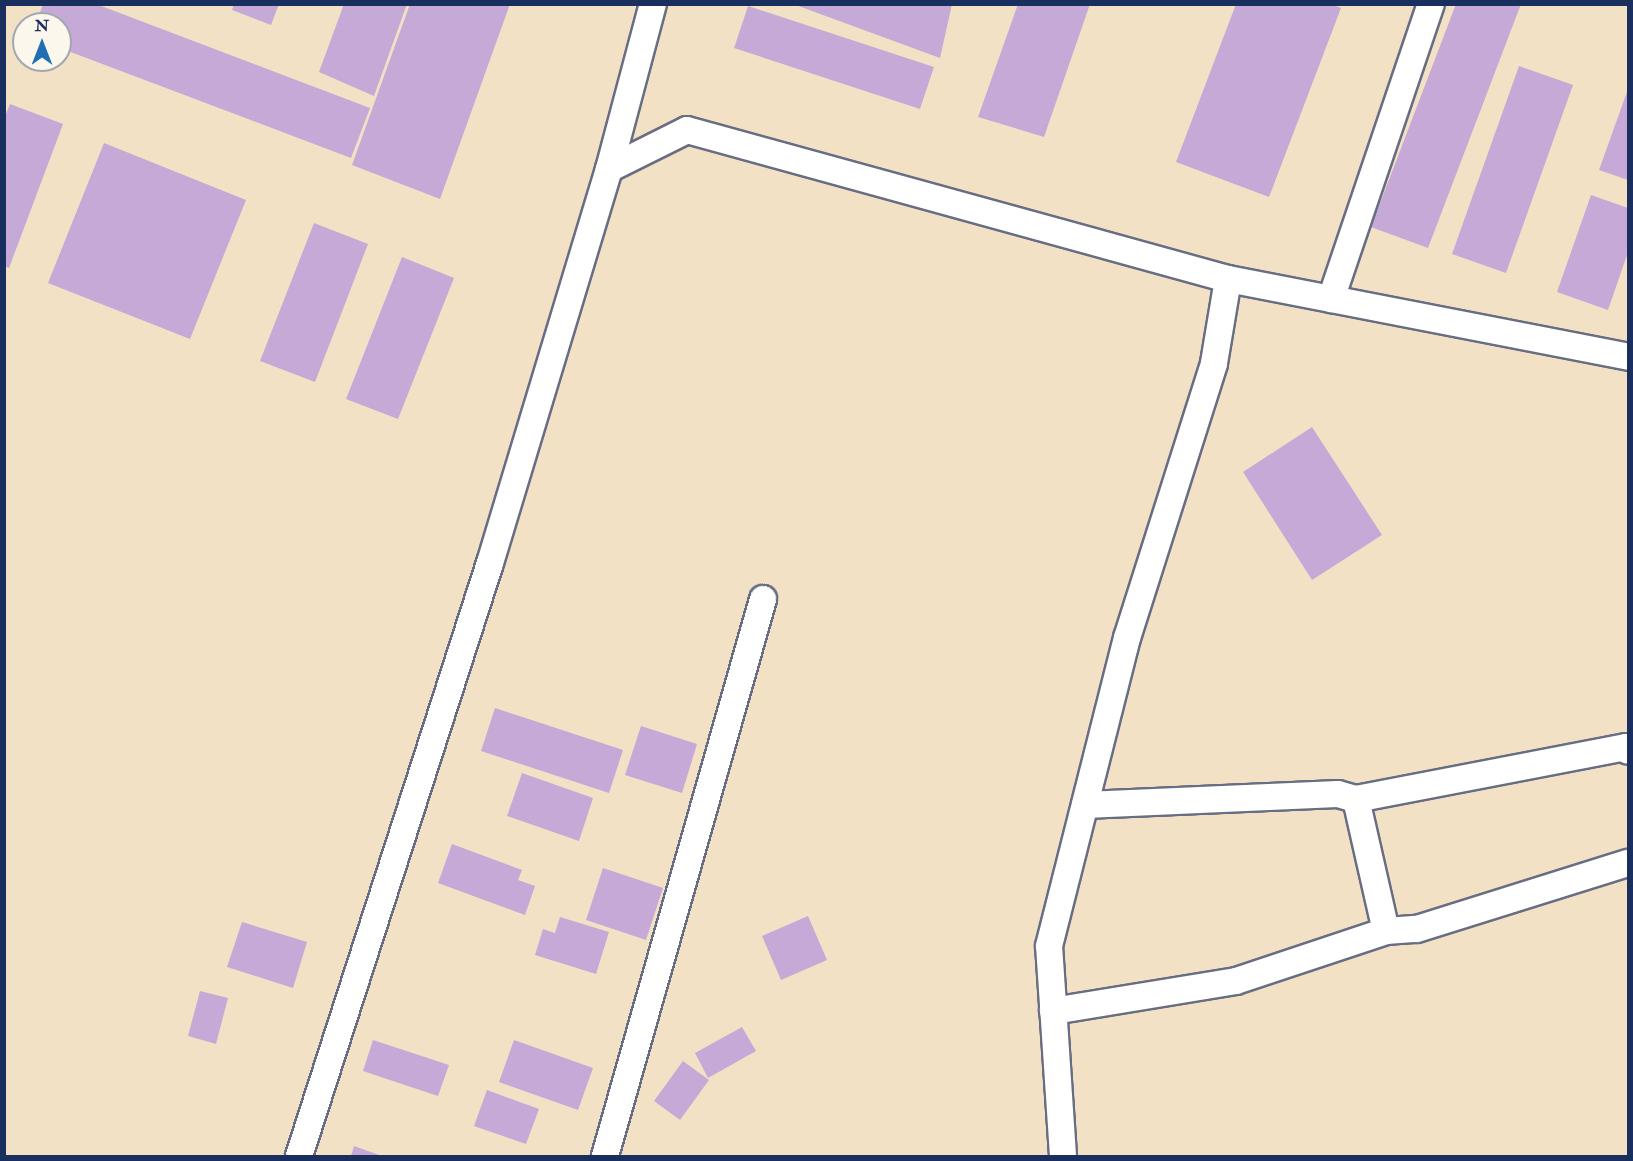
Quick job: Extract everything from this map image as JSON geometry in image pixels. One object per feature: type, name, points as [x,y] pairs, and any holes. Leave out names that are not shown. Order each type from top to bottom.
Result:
[{"type":"street","points":[[299,1156],[490,563],[609,169],[653,4]]},
{"type":"street","points":[[1331,299],[1431,4]]},
{"type":"street","points":[[609,169],[687,130],[1228,279],[1629,357]]},
{"type":"street","points":[[1063,1156],[1049,946],[1127,638],[1214,363],[1228,279]]},
{"type":"street","points":[[604,1156],[763,599]]},
{"type":"street","points":[[1085,805],[1338,794],[1356,799],[1626,747],[1629,751]]},
{"type":"street","points":[[1356,799],[1386,931]]},
{"type":"street","points":[[1053,1011],[1236,981],[1386,931],[1417,929],[1629,863]]},
{"type":"building","points":[[43,4],[96,4],[370,108],[351,158],[72,53],[72,12],[40,12]]},
{"type":"building","points":[[234,4],[279,4],[271,25],[232,10]]},
{"type":"building","points":[[344,4],[407,4],[374,96],[319,72]]},
{"type":"building","points":[[410,4],[510,4],[440,199],[352,165]]},
{"type":"building","points":[[793,4],[952,4],[940,58]]},
{"type":"building","points":[[1018,4],[1090,4],[1044,137],[978,117]]},
{"type":"building","points":[[1236,4],[1331,4],[1341,8],[1269,197],[1176,162]]},
{"type":"building","points":[[1456,4],[1521,4],[1428,248],[1371,227]]},
{"type":"building","points":[[748,6],[934,67],[920,109],[734,48]]},
{"type":"building","points":[[1519,66],[1573,85],[1506,273],[1452,254]]},
{"type":"building","points":[[1628,89],[1628,180],[1599,170]]},
{"type":"building","points":[[10,104],[63,124],[9,268],[4,266],[4,119]]},
{"type":"building","points":[[104,143],[246,200],[190,339],[48,283]]},
{"type":"building","points":[[1591,195],[1628,208],[1628,252],[1608,310],[1557,292]]},
{"type":"building","points":[[314,223],[368,244],[315,382],[260,361]]},
{"type":"building","points":[[402,257],[454,278],[398,419],[346,399]]},
{"type":"building","points":[[1312,427],[1382,535],[1312,580],[1243,472]]},
{"type":"building","points":[[495,708],[623,750],[609,793],[481,751]]},
{"type":"building","points":[[641,726],[697,744],[682,793],[625,775]]},
{"type":"building","points":[[522,773],[593,798],[579,841],[507,816]]},
{"type":"building","points":[[452,844],[522,870],[518,880],[535,886],[525,915],[438,883]]},
{"type":"building","points":[[603,868],[663,888],[646,940],[586,920]]},
{"type":"building","points":[[808,916],[827,960],[781,980],[762,936]]},
{"type":"building","points":[[560,917],[609,932],[596,974],[535,955],[543,929],[555,933]]},
{"type":"building","points":[[242,922],[307,942],[293,988],[227,967]]},
{"type":"building","points":[[200,991],[228,998],[216,1044],[188,1036]]},
{"type":"building","points":[[742,1027],[756,1051],[708,1078],[695,1053]]},
{"type":"building","points":[[373,1040],[449,1065],[438,1096],[363,1071]]},
{"type":"building","points":[[514,1040],[593,1068],[578,1110],[499,1082]]},
{"type":"building","points":[[683,1061],[709,1080],[680,1120],[654,1101]]},
{"type":"building","points":[[487,1090],[539,1109],[526,1144],[474,1126]]},
{"type":"building","points":[[354,1146],[382,1156],[351,1156]]}]
